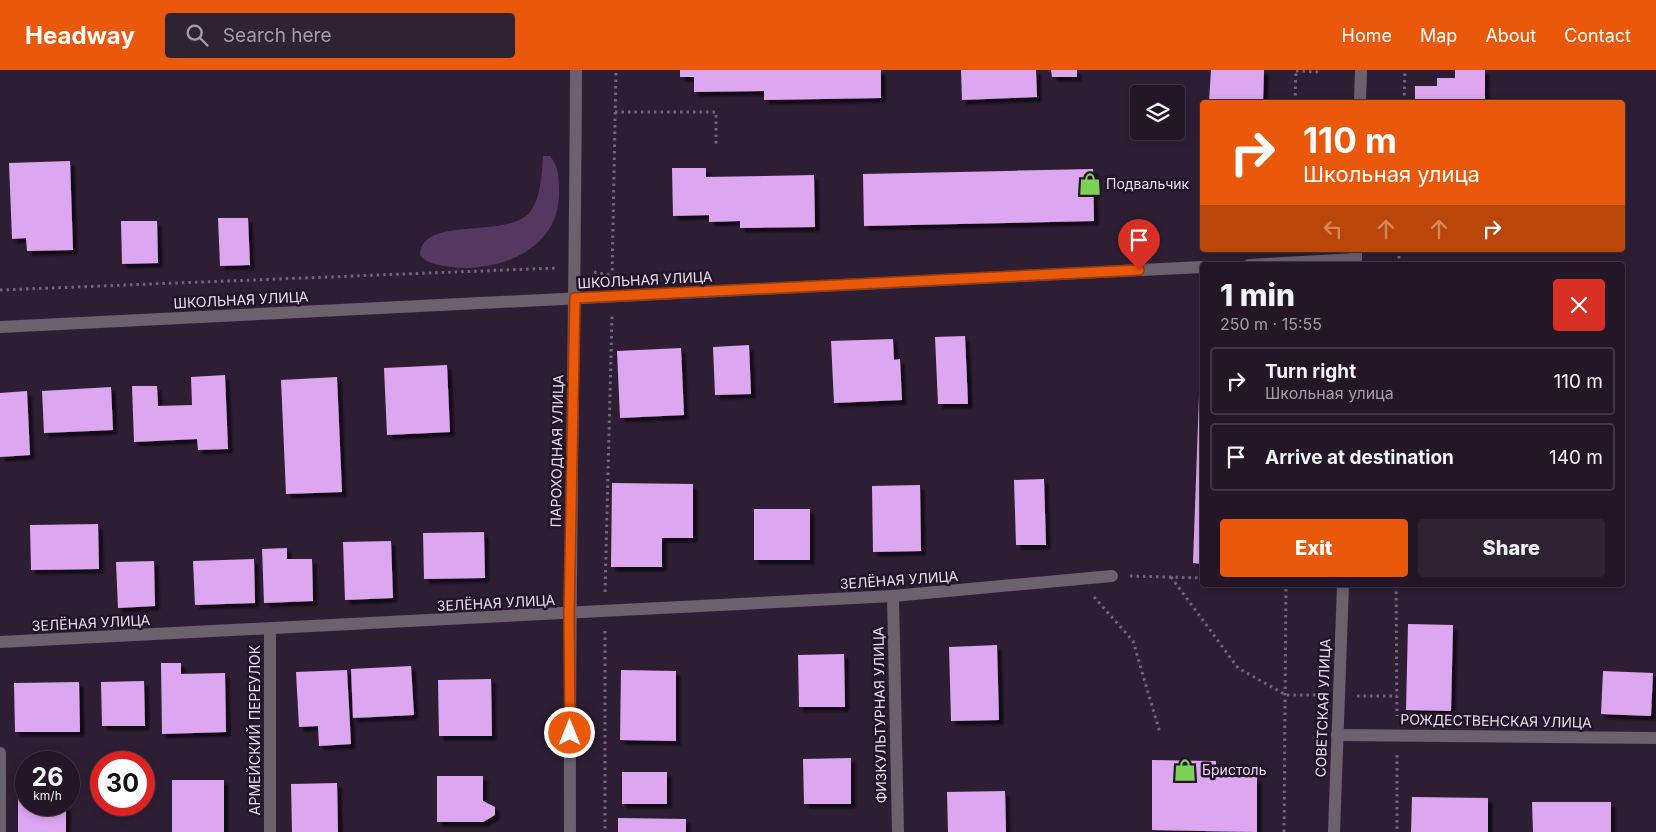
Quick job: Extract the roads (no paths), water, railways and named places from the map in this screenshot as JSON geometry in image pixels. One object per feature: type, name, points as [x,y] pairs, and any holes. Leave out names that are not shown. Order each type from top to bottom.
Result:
[{"type":"street","name":"ПАРОХОДНАЯ УЛИЦА","points":[[570,832],[569,614],[575,298],[576,70]]},
{"type":"street","points":[[1360,70],[1360,100]]},
{"type":"street","points":[[1294,262],[1356,258]]},
{"type":"street","name":"ШКОЛЬНАЯ УЛИЦА","points":[[0,327],[1200,267]]},
{"type":"street","name":"ЗЕЛЁНАЯ УЛИЦА","points":[[0,642],[605,613],[892,596],[1112,576]]},
{"type":"street","name":"СОВЕТСКАЯ УЛИЦА","points":[[1334,832],[1343,587]]},
{"type":"street","name":"ФИЗКУЛЬТУРНАЯ УЛИЦА","points":[[892,596],[898,832]]},
{"type":"street","name":"АРМЕЙСКИЙ ПЕРЕУЛОК","points":[[270,629],[270,832]]},
{"type":"street","name":"РОЖДЕСТВЕНСКАЯ УЛИЦА","points":[[1337,735],[1656,738]]},
{"type":"street","points":[[0,753],[0,832]]},
{"type":"place","name":"Подвальчик","points":[[1090,184]]},
{"type":"place","name":"Бристоль","points":[[1185,770]]}]
